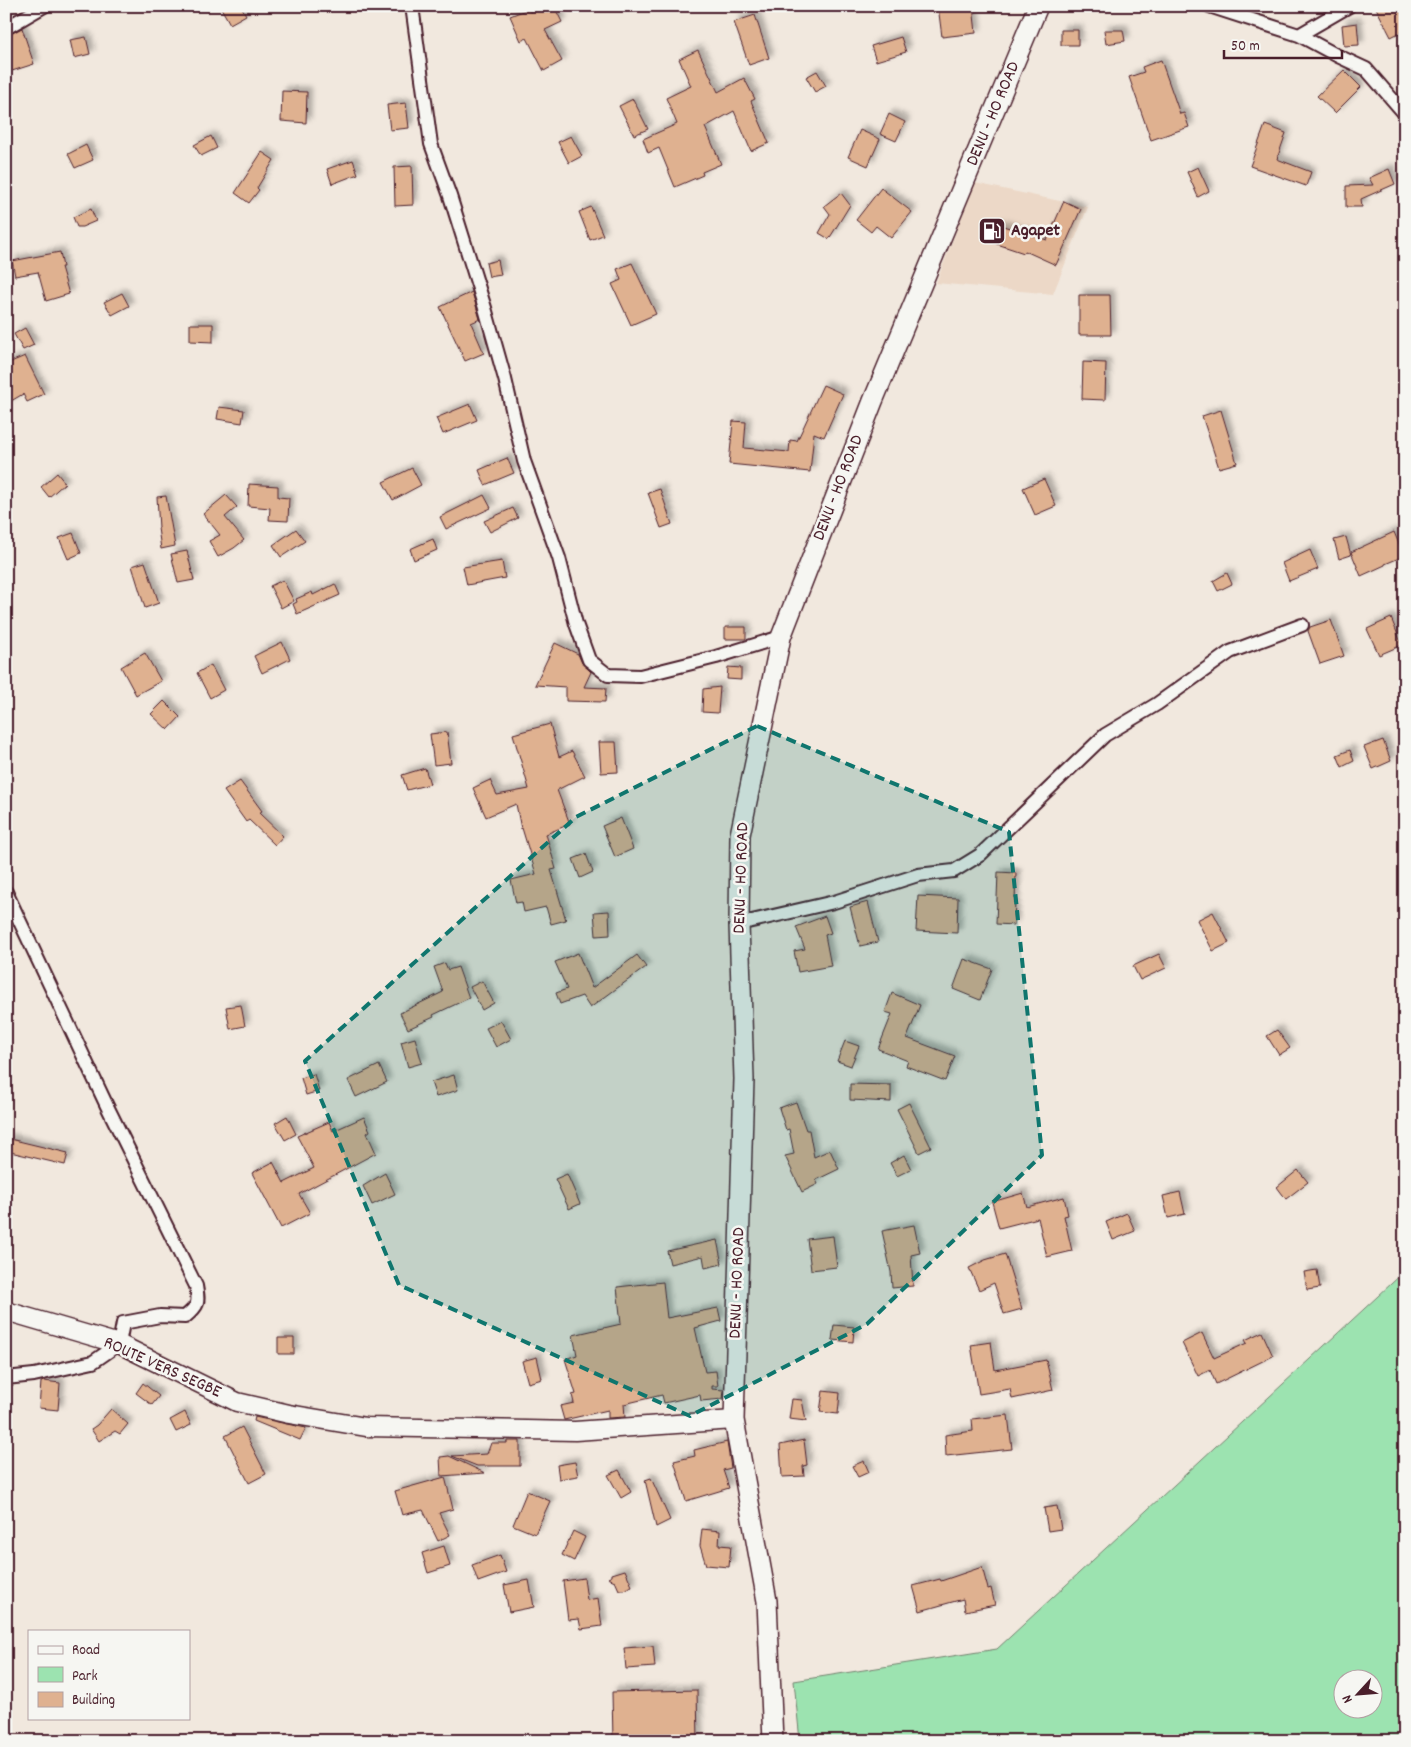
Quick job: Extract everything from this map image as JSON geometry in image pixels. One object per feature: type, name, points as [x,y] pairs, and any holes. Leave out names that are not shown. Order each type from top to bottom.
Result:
[{"type":"main road","name":"DENU - HO ROAD","points":[[773,1741],[767,1601],[734,1420],[744,1080],[739,924],[740,836],[781,637],[873,401],[1038,6]]},
{"type":"main road","name":"ROUTE VERS SEGBE","points":[[6,1311],[119,1344],[236,1402],[289,1414],[366,1427],[566,1431],[734,1420]]},
{"type":"street","points":[[6,28],[44,6]]},
{"type":"street","points":[[412,6],[430,144],[450,196],[476,280],[505,379],[524,461],[559,558],[576,624],[589,660],[608,675],[640,676],[716,657],[781,637]]},
{"type":"street","points":[[1209,6],[1299,35],[1366,70],[1405,114]]},
{"type":"street","points":[[1299,35],[1349,6]]},
{"type":"street","points":[[739,924],[834,902],[918,875],[954,871],[980,856],[1105,735],[1157,704],[1230,652],[1302,625]]},
{"type":"street","points":[[6,892],[196,1286],[198,1300],[197,1307],[185,1317],[160,1316],[123,1323],[119,1344],[93,1362],[34,1375],[6,1378]]},
{"type":"highlighted area","points":[[757,726],[1009,832],[1042,1155],[867,1324],[690,1416],[399,1285],[305,1061],[576,817]]},
{"type":"shaded area","points":[[975,183],[1088,207],[1053,294],[936,283]]},
{"type":"green space","points":[[1405,1271],[1405,1741],[800,1741],[794,1681],[997,1649]]},
{"type":"building","points":[[220,6],[241,6],[246,15],[230,24]]},
{"type":"building","points":[[541,6],[554,6],[562,22],[545,30],[562,61],[544,71],[527,38],[521,41],[510,16],[528,9],[530,12]]},
{"type":"building","points":[[938,6],[973,6],[976,33],[942,37]]},
{"type":"building","points":[[1375,6],[1398,6],[1405,19],[1405,30],[1391,37]]},
{"type":"building","points":[[755,15],[769,58],[749,65],[734,22]]},
{"type":"building","points":[[1357,23],[1359,45],[1344,46],[1342,25]]},
{"type":"building","points":[[22,28],[34,64],[12,71],[6,50],[6,36]]},
{"type":"building","points":[[1061,30],[1078,30],[1078,45],[1061,45]]},
{"type":"building","points":[[1104,30],[1123,30],[1125,41],[1106,44]]},
{"type":"building","points":[[86,37],[90,54],[74,58],[70,40]]},
{"type":"building","points":[[901,37],[906,52],[876,61],[871,46]]},
{"type":"building","points":[[698,50],[718,92],[744,78],[755,99],[751,101],[769,143],[751,151],[734,111],[705,127],[721,164],[702,172],[703,175],[675,187],[659,148],[648,153],[643,139],[677,124],[666,98],[691,86],[679,59]]},
{"type":"building","points":[[1161,60],[1180,114],[1184,113],[1189,127],[1151,140],[1129,77],[1144,72],[1142,67]]},
{"type":"building","points":[[1344,70],[1361,87],[1335,113],[1317,96]]},
{"type":"building","points":[[817,71],[826,86],[815,92],[806,77]]},
{"type":"building","points":[[282,91],[307,92],[306,123],[281,121]]},
{"type":"building","points":[[633,99],[648,129],[634,135],[619,106]]},
{"type":"building","points":[[406,103],[409,128],[390,130],[387,105]]},
{"type":"building","points":[[889,114],[905,122],[896,141],[880,134]]},
{"type":"building","points":[[1265,125],[1286,133],[1277,159],[1311,172],[1306,186],[1250,166]]},
{"type":"building","points":[[860,130],[880,139],[868,166],[848,157]]},
{"type":"building","points":[[211,136],[217,148],[201,156],[194,145]]},
{"type":"building","points":[[571,136],[582,156],[569,163],[558,142]]},
{"type":"building","points":[[86,145],[93,160],[75,168],[68,154]]},
{"type":"building","points":[[262,152],[274,160],[257,188],[259,190],[249,203],[235,193]]},
{"type":"building","points":[[353,160],[358,174],[332,184],[327,169]]},
{"type":"building","points":[[412,166],[413,205],[395,206],[394,167]]},
{"type":"building","points":[[1198,167],[1209,191],[1198,197],[1187,172]]},
{"type":"building","points":[[1389,169],[1395,184],[1361,199],[1362,207],[1346,207],[1346,186],[1373,185],[1369,178]]},
{"type":"building","points":[[881,188],[912,212],[891,238],[876,226],[871,232],[856,220]]},
{"type":"building","points":[[841,193],[850,205],[829,239],[819,233],[830,214],[824,206]]},
{"type":"building","points":[[1064,201],[1081,209],[1056,265],[1025,251],[1024,253],[991,242],[997,224],[1047,240]]},
{"type":"building","points":[[591,207],[603,235],[590,240],[579,212]]},
{"type":"building","points":[[91,209],[96,221],[82,227],[77,227],[73,217]]},
{"type":"building","points":[[60,252],[63,267],[61,267],[69,294],[46,301],[38,272],[15,276],[12,261]]},
{"type":"building","points":[[498,260],[501,275],[489,277],[486,263]]},
{"type":"building","points":[[632,263],[656,314],[631,325],[612,284],[621,280],[617,269]]},
{"type":"building","points":[[472,292],[480,319],[471,323],[484,353],[465,361],[440,307]]},
{"type":"building","points":[[122,293],[129,306],[112,315],[104,302]]},
{"type":"building","points":[[1079,295],[1110,295],[1111,335],[1079,335]]},
{"type":"building","points":[[190,324],[213,324],[213,342],[190,341]]},
{"type":"building","points":[[25,328],[34,345],[23,350],[14,334]]},
{"type":"building","points":[[25,356],[44,394],[27,402],[23,394],[6,404],[6,364]]},
{"type":"building","points":[[1083,362],[1106,363],[1105,400],[1082,399]]},
{"type":"building","points":[[823,385],[843,394],[824,437],[814,433],[810,472],[729,464],[733,421],[746,422],[744,448],[789,452],[790,440],[797,441]]},
{"type":"building","points":[[470,404],[477,420],[443,434],[436,418]]},
{"type":"building","points":[[219,407],[244,410],[242,423],[217,419]]},
{"type":"building","points":[[1221,410],[1237,463],[1219,468],[1202,416]]},
{"type":"building","points":[[507,458],[514,473],[485,485],[479,470]]},
{"type":"building","points":[[412,468],[421,485],[393,500],[383,482]]},
{"type":"building","points":[[57,473],[65,483],[49,497],[41,487]]},
{"type":"building","points":[[1044,479],[1056,506],[1035,515],[1023,488]]},
{"type":"building","points":[[249,484],[278,486],[278,497],[289,498],[288,521],[269,520],[270,508],[248,506]]},
{"type":"building","points":[[660,489],[672,524],[661,528],[648,493]]},
{"type":"building","points":[[226,495],[237,507],[225,517],[244,540],[218,557],[209,541],[220,535],[203,514]]},
{"type":"building","points":[[484,495],[491,508],[446,529],[440,517]]},
{"type":"building","points":[[166,496],[175,546],[161,549],[157,497]]},
{"type":"building","points":[[513,508],[518,518],[490,532],[484,521]]},
{"type":"building","points":[[296,529],[305,541],[281,557],[273,545]]},
{"type":"building","points":[[1394,532],[1404,556],[1361,576],[1351,552]]},
{"type":"building","points":[[73,533],[81,553],[68,559],[59,538]]},
{"type":"building","points":[[1346,537],[1351,555],[1339,559],[1334,540]]},
{"type":"building","points":[[433,539],[437,550],[414,560],[410,549]]},
{"type":"building","points":[[1310,550],[1318,569],[1289,581],[1282,563]]},
{"type":"building","points":[[187,551],[194,580],[178,583],[171,554]]},
{"type":"building","points":[[502,561],[505,578],[467,585],[463,567]]},
{"type":"building","points":[[145,562],[159,603],[145,608],[132,566]]},
{"type":"building","points":[[1227,573],[1232,584],[1218,591],[1213,581]]},
{"type":"building","points":[[283,580],[294,601],[281,608],[270,586]]},
{"type":"building","points":[[335,584],[340,595],[297,614],[293,604],[297,602],[296,599],[312,592],[313,595]]},
{"type":"building","points":[[1391,618],[1402,645],[1379,655],[1367,629]]},
{"type":"building","points":[[1331,620],[1344,656],[1320,664],[1308,631],[1310,627]]},
{"type":"building","points":[[725,627],[746,627],[746,639],[725,639]]},
{"type":"building","points":[[282,642],[290,659],[262,673],[254,656]]},
{"type":"building","points":[[555,643],[578,654],[582,663],[591,672],[584,687],[606,688],[605,702],[566,701],[566,687],[535,685]]},
{"type":"building","points":[[145,653],[161,681],[136,695],[121,667]]},
{"type":"building","points":[[211,665],[224,690],[210,698],[197,673]]},
{"type":"building","points":[[728,667],[741,668],[741,680],[727,679]]},
{"type":"building","points":[[720,687],[718,713],[702,712],[703,689]]},
{"type":"building","points":[[164,701],[180,717],[168,730],[151,714]]},
{"type":"building","points":[[550,724],[559,757],[572,751],[585,776],[557,790],[570,824],[546,834],[556,869],[551,870],[566,920],[551,924],[546,907],[524,912],[522,902],[516,903],[511,880],[536,874],[521,829],[516,804],[486,817],[473,788],[490,780],[497,795],[529,789],[513,734]]},
{"type":"building","points":[[447,732],[451,763],[434,765],[430,734]]},
{"type":"building","points":[[1383,740],[1391,761],[1373,769],[1364,747]]},
{"type":"building","points":[[599,742],[616,742],[618,772],[601,773]]},
{"type":"building","points":[[1350,750],[1354,761],[1342,767],[1337,755]]},
{"type":"building","points":[[425,768],[430,784],[407,790],[402,775]]},
{"type":"building","points":[[240,781],[262,811],[259,813],[283,836],[275,845],[249,820],[246,822],[224,791]]},
{"type":"building","points":[[621,818],[633,849],[615,857],[602,826]]},
{"type":"building","points":[[586,854],[593,872],[580,878],[573,859]]},
{"type":"building","points":[[998,872],[1016,873],[1014,925],[996,924]]},
{"type":"building","points":[[918,896],[958,898],[957,933],[916,931]]},
{"type":"building","points":[[868,902],[878,942],[860,946],[850,907]]},
{"type":"building","points":[[609,911],[610,935],[596,936],[594,912]]},
{"type":"building","points":[[1213,912],[1229,943],[1213,951],[1197,920]]},
{"type":"building","points":[[825,916],[831,933],[825,935],[831,966],[798,972],[794,951],[805,949],[796,927]]},
{"type":"building","points":[[578,953],[592,988],[637,955],[646,967],[590,1008],[582,996],[560,1004],[556,993],[567,989],[555,962]]},
{"type":"building","points":[[1159,954],[1166,968],[1140,980],[1133,966]]},
{"type":"building","points":[[964,959],[992,969],[980,1000],[953,989]]},
{"type":"building","points":[[445,963],[448,970],[458,967],[469,998],[408,1029],[400,1013],[443,992],[434,967]]},
{"type":"building","points":[[482,981],[494,1003],[482,1010],[470,987]]},
{"type":"building","points":[[892,993],[920,1005],[907,1038],[955,1056],[945,1081],[906,1066],[908,1061],[878,1049],[892,1014],[885,1012]]},
{"type":"building","points":[[241,1005],[245,1026],[230,1029],[226,1007]]},
{"type":"building","points":[[501,1021],[511,1039],[496,1047],[486,1028]]},
{"type":"building","points":[[1277,1030],[1290,1048],[1279,1055],[1267,1036]]},
{"type":"building","points":[[415,1038],[422,1063],[408,1067],[401,1042]]},
{"type":"building","points":[[845,1041],[859,1046],[851,1066],[837,1061]]},
{"type":"building","points":[[379,1065],[387,1082],[356,1097],[348,1080]]},
{"type":"building","points":[[314,1074],[319,1091],[306,1095],[301,1078]]},
{"type":"building","points":[[454,1075],[458,1090],[436,1097],[431,1082]]},
{"type":"building","points":[[850,1084],[891,1085],[891,1102],[850,1100]]},
{"type":"building","points":[[796,1102],[806,1130],[809,1130],[814,1157],[830,1150],[839,1169],[816,1180],[818,1184],[802,1192],[785,1156],[794,1154],[789,1129],[786,1130],[779,1108]]},
{"type":"building","points":[[909,1103],[931,1147],[919,1153],[897,1109]]},
{"type":"building","points":[[287,1116],[296,1134],[285,1140],[275,1123]]},
{"type":"building","points":[[364,1117],[370,1131],[367,1133],[376,1153],[299,1194],[310,1213],[281,1228],[252,1173],[273,1162],[284,1183],[314,1168],[297,1136],[329,1122],[333,1131]]},
{"type":"building","points":[[6,1138],[68,1153],[65,1165],[6,1151]]},
{"type":"building","points":[[904,1155],[911,1169],[897,1176],[890,1163]]},
{"type":"building","points":[[1298,1170],[1308,1182],[1286,1199],[1277,1187]]},
{"type":"building","points":[[385,1173],[395,1194],[372,1205],[363,1186]]},
{"type":"building","points":[[567,1174],[580,1204],[569,1209],[555,1179]]},
{"type":"building","points":[[1180,1192],[1185,1214],[1168,1218],[1163,1196]]},
{"type":"building","points":[[1023,1193],[1027,1207],[1064,1197],[1068,1215],[1064,1216],[1072,1251],[1047,1257],[1038,1218],[999,1228],[992,1202]]},
{"type":"building","points":[[1127,1213],[1135,1231],[1113,1240],[1106,1222]]},
{"type":"building","points":[[914,1225],[920,1253],[911,1255],[913,1286],[892,1288],[891,1272],[882,1231]]},
{"type":"building","points":[[833,1236],[837,1267],[811,1270],[807,1239]]},
{"type":"building","points":[[717,1240],[722,1264],[705,1268],[703,1256],[670,1264],[667,1251]]},
{"type":"building","points":[[1005,1254],[1022,1309],[1004,1314],[994,1283],[979,1290],[969,1268],[985,1260]]},
{"type":"building","points":[[1317,1270],[1320,1288],[1307,1290],[1304,1272]]},
{"type":"building","points":[[663,1282],[667,1318],[718,1308],[721,1321],[695,1328],[705,1372],[716,1371],[718,1386],[712,1386],[712,1389],[724,1390],[723,1399],[701,1401],[700,1395],[664,1403],[662,1395],[624,1404],[625,1417],[608,1418],[608,1410],[564,1420],[560,1406],[574,1403],[572,1395],[576,1394],[565,1359],[577,1355],[573,1335],[621,1324],[617,1287]]},
{"type":"building","points":[[834,1325],[854,1327],[853,1342],[832,1340]]},
{"type":"building","points":[[1262,1332],[1273,1356],[1216,1384],[1210,1370],[1198,1376],[1182,1343],[1202,1333],[1214,1358],[1247,1343],[1245,1340]]},
{"type":"building","points":[[278,1338],[294,1338],[294,1354],[278,1354]]},
{"type":"building","points":[[991,1342],[995,1370],[1046,1360],[1053,1390],[1012,1399],[1010,1389],[979,1394],[971,1345]]},
{"type":"building","points":[[537,1357],[542,1379],[528,1383],[522,1361]]},
{"type":"building","points":[[41,1382],[60,1383],[58,1410],[39,1408]]},
{"type":"building","points":[[143,1383],[159,1396],[152,1405],[136,1393]]},
{"type":"building","points":[[823,1391],[840,1393],[838,1414],[820,1412]]},
{"type":"building","points":[[792,1399],[802,1400],[806,1421],[789,1419]]},
{"type":"building","points":[[111,1409],[128,1424],[120,1434],[115,1431],[99,1441],[91,1429]]},
{"type":"building","points":[[185,1412],[191,1425],[176,1432],[170,1420]]},
{"type":"building","points":[[1008,1415],[1012,1449],[946,1456],[945,1435],[973,1431],[972,1419]]},
{"type":"building","points":[[255,1417],[306,1428],[300,1440],[254,1421]]},
{"type":"building","points":[[242,1427],[266,1474],[249,1483],[225,1436]]},
{"type":"building","points":[[804,1440],[807,1465],[803,1466],[804,1476],[782,1477],[780,1445]]},
{"type":"building","points":[[507,1441],[520,1441],[520,1466],[477,1466],[452,1456],[487,1454],[491,1443],[507,1443]]},
{"type":"building","points":[[727,1442],[731,1468],[723,1470],[729,1488],[686,1501],[674,1461],[695,1456],[694,1450]]},
{"type":"building","points":[[449,1456],[485,1473],[441,1476],[440,1457]]},
{"type":"building","points":[[864,1461],[869,1472],[858,1477],[852,1466]]},
{"type":"building","points":[[575,1462],[578,1476],[559,1479],[557,1465]]},
{"type":"building","points":[[619,1470],[631,1492],[621,1498],[608,1475]]},
{"type":"building","points":[[445,1477],[453,1509],[439,1513],[450,1535],[438,1541],[423,1510],[402,1515],[395,1491]]},
{"type":"building","points":[[651,1478],[670,1520],[656,1527],[645,1480]]},
{"type":"building","points":[[527,1491],[550,1501],[535,1534],[513,1525]]},
{"type":"building","points":[[1057,1506],[1061,1529],[1048,1531],[1044,1508]]},
{"type":"building","points":[[702,1529],[720,1531],[719,1545],[731,1546],[729,1567],[706,1565],[700,1546]]},
{"type":"building","points":[[573,1531],[585,1537],[574,1561],[562,1555]]},
{"type":"building","points":[[444,1546],[450,1566],[428,1573],[422,1553]]},
{"type":"building","points":[[500,1555],[506,1572],[478,1582],[472,1565]]},
{"type":"building","points":[[982,1567],[988,1589],[991,1588],[995,1605],[965,1611],[963,1599],[920,1611],[913,1586],[940,1579],[941,1581]]},
{"type":"building","points":[[625,1570],[632,1586],[619,1590],[615,1581],[608,1578],[612,1574]]},
{"type":"building","points":[[584,1578],[587,1600],[598,1598],[602,1626],[581,1629],[579,1619],[568,1620],[563,1581]]},
{"type":"building","points":[[529,1580],[534,1607],[509,1612],[504,1585]]},
{"type":"building","points":[[653,1646],[655,1667],[626,1669],[624,1648]]},
{"type":"building","points":[[697,1690],[698,1741],[613,1741],[612,1692]]},
{"type":"place","name":"Agapet","points":[[992,231]]}]
